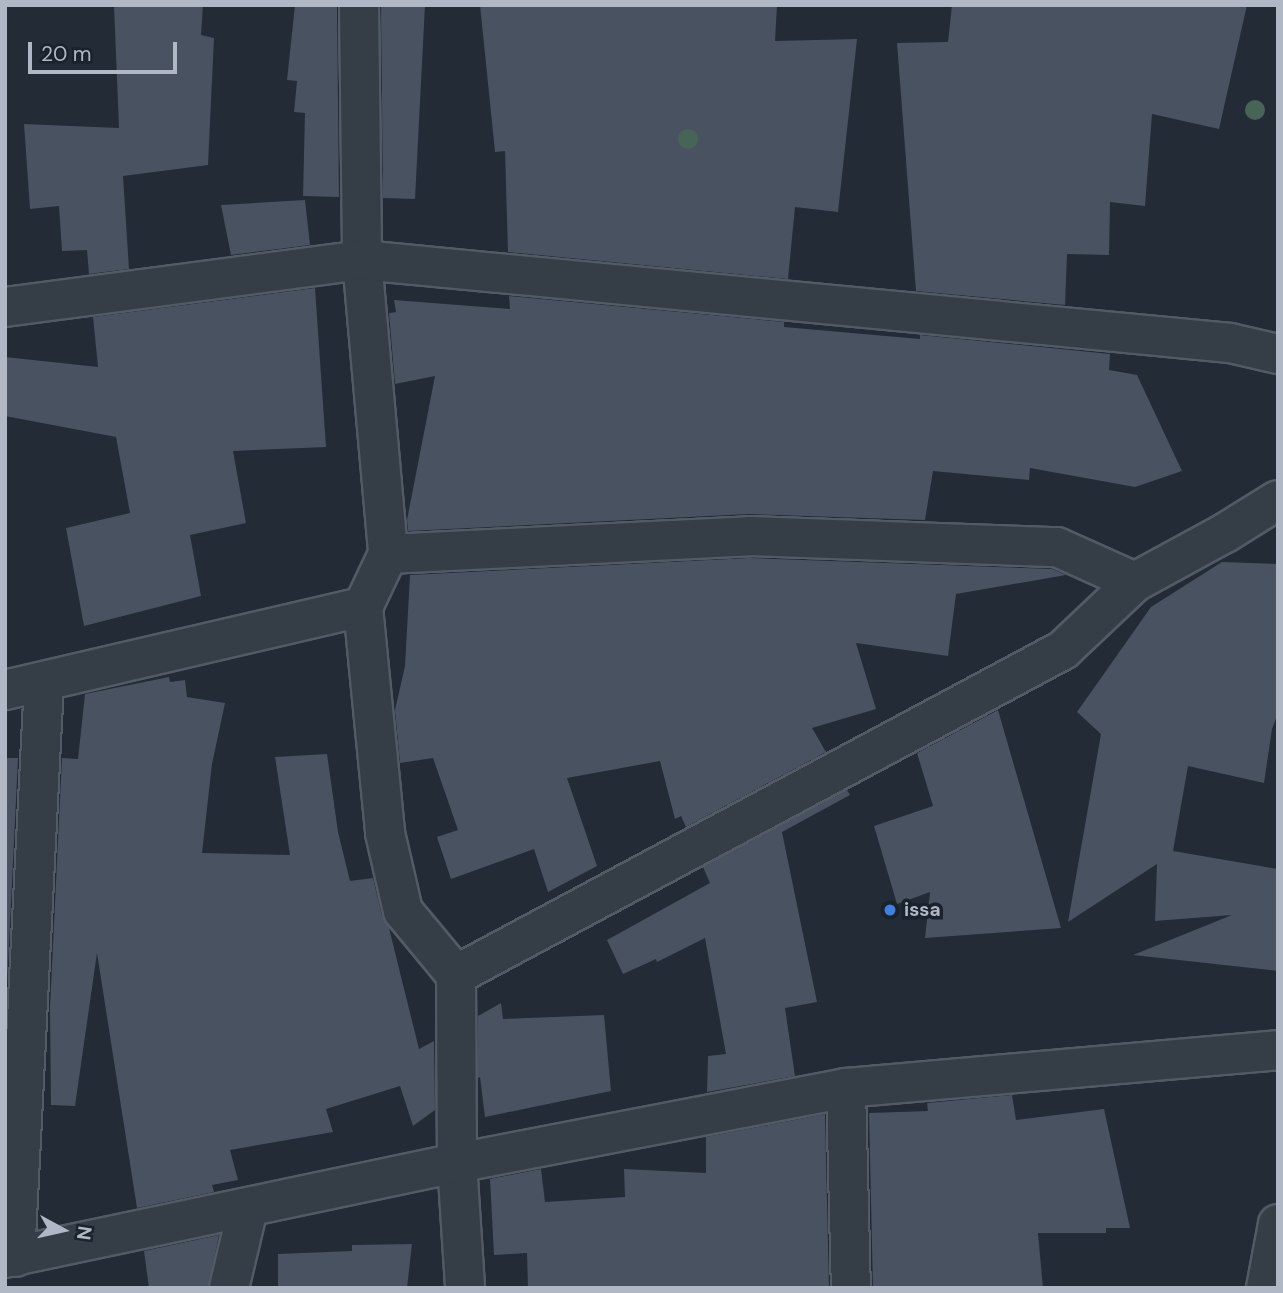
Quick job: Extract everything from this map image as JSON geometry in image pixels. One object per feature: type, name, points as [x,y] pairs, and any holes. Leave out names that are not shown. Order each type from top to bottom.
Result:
[{"type":"street","points":[[359,5],[362,260],[387,554],[363,607],[385,833],[403,911],[456,975],[457,1163],[465,1288]]},
{"type":"street","points":[[5,307],[362,260],[1230,343],[1278,354]]},
{"type":"street","points":[[456,975],[1063,650],[1135,582],[1225,533],[1278,500]]},
{"type":"street","points":[[387,554],[750,536],[1043,546],[1057,547],[1135,582]]},
{"type":"street","points":[[5,690],[363,607]]},
{"type":"street","points":[[44,682],[10,1258],[457,1163],[846,1088],[1278,1050]]},
{"type":"street","points":[[846,1088],[851,1288]]},
{"type":"street","points":[[229,1288],[248,1208]]},
{"type":"street","points":[[1266,1288],[1278,1224]]},
{"type":"building","points":[[203,5],[201,35],[214,38],[208,165],[123,176],[129,269],[89,274],[87,250],[62,251],[59,206],[30,209],[24,124],[119,128],[114,6]]},
{"type":"building","points":[[295,5],[337,5],[339,197],[303,196],[305,113],[294,112],[297,81],[287,80]]},
{"type":"building","points":[[381,5],[425,5],[415,199],[383,198]]},
{"type":"building","points":[[480,5],[777,5],[775,41],[857,39],[838,212],[795,207],[788,279],[508,252],[505,151],[495,152]]},
{"type":"building","points":[[952,5],[1247,5],[1219,129],[1152,114],[1145,206],[1110,202],[1109,255],[1067,254],[1065,305],[916,291],[897,43],[948,42]]},
{"type":"building","points":[[305,200],[310,245],[231,255],[221,205]]},
{"type":"building","points":[[315,288],[326,447],[233,451],[246,523],[190,535],[201,596],[84,626],[66,528],[130,513],[116,437],[5,416],[5,357],[98,367],[93,317]]},
{"type":"building","points":[[509,296],[784,322],[784,327],[920,339],[920,335],[1110,354],[1109,370],[1137,375],[1182,471],[1135,487],[1030,468],[1029,480],[933,471],[925,520],[749,514],[408,531],[407,520],[435,376],[395,384],[389,313],[396,312],[394,300],[510,309]]},
{"type":"building","points":[[750,558],[1052,569],[1066,575],[956,594],[948,656],[856,643],[876,709],[812,728],[826,752],[686,827],[681,816],[675,819],[660,761],[567,778],[597,866],[548,892],[534,849],[451,879],[437,837],[458,830],[433,758],[400,763],[395,710],[405,666],[410,575]]},
{"type":"building","points":[[1222,562],[1278,564],[1278,713],[1272,729],[1264,783],[1188,766],[1173,851],[1278,869],[1278,971],[1133,955],[1232,915],[1155,921],[1157,864],[1068,922],[1101,734],[1077,712],[1151,607]]},
{"type":"building","points":[[169,677],[170,682],[185,680],[187,697],[225,703],[212,764],[202,853],[290,855],[275,757],[327,754],[338,832],[350,881],[373,878],[382,916],[389,928],[419,1049],[434,1041],[435,1110],[413,1126],[400,1086],[326,1109],[333,1132],[230,1150],[238,1180],[212,1185],[214,1192],[137,1208],[97,953],[75,1106],[51,1105],[50,1007],[62,758],[78,759],[85,694]]},
{"type":"building","points":[[998,710],[1061,928],[925,938],[930,892],[897,904],[874,826],[933,806],[917,753]]},
{"type":"building","points":[[5,758],[18,758],[7,987],[5,987]]},
{"type":"building","points":[[847,790],[850,795],[782,832],[817,1002],[785,1008],[795,1076],[707,1092],[708,1056],[726,1054],[705,938],[657,962],[656,959],[623,974],[607,940],[710,883],[703,867]]},
{"type":"building","points":[[501,1003],[503,1019],[604,1015],[611,1091],[485,1117],[480,1077],[478,1078],[478,1016]]},
{"type":"building","points":[[1012,1095],[1016,1120],[1104,1109],[1130,1228],[1106,1228],[1106,1233],[1038,1233],[1043,1288],[873,1288],[869,1113],[928,1111],[927,1103]]},
{"type":"building","points":[[825,1114],[829,1288],[528,1288],[527,1253],[494,1255],[490,1179],[541,1169],[545,1202],[625,1197],[624,1169],[706,1173],[706,1137]]},
{"type":"building","points":[[219,1235],[208,1288],[149,1288],[144,1251]]},
{"type":"building","points":[[412,1244],[407,1288],[278,1288],[278,1254],[352,1251],[352,1245]]},
{"type":"place","name":"issa","points":[[890,910]]}]
